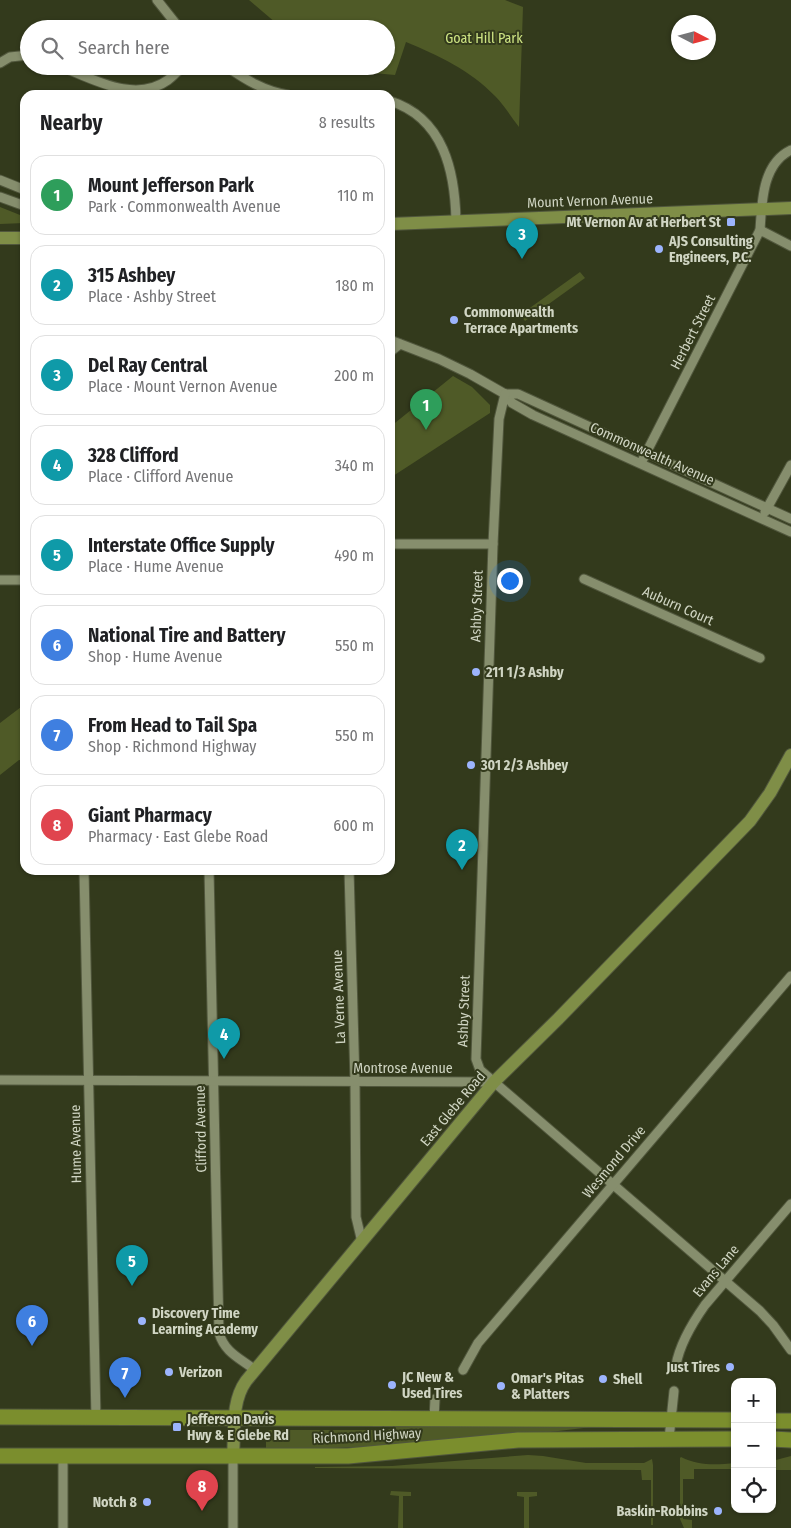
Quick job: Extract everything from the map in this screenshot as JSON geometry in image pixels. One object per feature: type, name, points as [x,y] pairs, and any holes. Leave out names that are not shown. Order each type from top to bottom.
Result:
[{"type":"highway","name":"Richmond Highway","points":[[0,1418],[731,1420]]},
{"type":"highway","points":[[776,1421],[791,1421]]},
{"type":"highway","name":"Richmond Highway","points":[[0,1456],[358,1455],[518,1440],[731,1439]]},
{"type":"highway","points":[[776,1439],[791,1440]]},
{"type":"main road","name":"Mount Vernon Avenue","points":[[395,224],[761,211],[791,208]]},
{"type":"main road","points":[[0,238],[20,238]]},
{"type":"main road","name":"East Glebe Road","points":[[233,1456],[238,1395],[255,1370],[494,1082],[558,1019],[750,821],[770,793],[791,755]]},
{"type":"street","points":[[156,0],[173,20]]},
{"type":"street","points":[[0,63],[10,57],[20,56]]},
{"type":"street","points":[[82,75],[109,86],[137,90],[159,85],[173,75]]},
{"type":"street","points":[[241,75],[262,88],[269,90]]},
{"type":"street","points":[[395,103],[424,121],[442,146],[452,175],[456,221]]},
{"type":"street","name":"Herbert Street","points":[[641,463],[760,230],[764,190],[769,174],[783,154],[791,150]]},
{"type":"street","points":[[0,180],[20,188]]},
{"type":"street","points":[[0,197],[20,204]]},
{"type":"street","points":[[760,230],[791,246]]},
{"type":"street","name":"Commonwealth Avenue","points":[[395,342],[467,372],[505,394],[512,403],[532,415],[791,532]]},
{"type":"street","points":[[395,348],[400,344]]},
{"type":"street","name":"Commonwealth Avenue","points":[[505,394],[518,394],[791,519]]},
{"type":"street","name":"Ashby Street","points":[[494,1082],[480,1070],[476,1060],[493,544],[499,419],[505,394]]},
{"type":"street","points":[[762,519],[791,465]]},
{"type":"street","points":[[395,544],[493,544]]},
{"type":"street","name":"Auburn Court","points":[[584,579],[760,658]]},
{"type":"street","points":[[0,580],[20,580]]},
{"type":"street","name":"Hume Avenue","points":[[84,875],[96,1418]]},
{"type":"street","name":"Clifford Avenue","points":[[209,875],[219,1333],[226,1349],[255,1370]]},
{"type":"street","name":"La Verne Avenue","points":[[349,875],[355,1082],[356,1217],[362,1242]]},
{"type":"street","name":"Wesmond Drive","points":[[463,1370],[478,1343],[791,976]]},
{"type":"street","name":"Montrose Avenue","points":[[0,1080],[494,1082]]},
{"type":"street","points":[[494,1082],[726,1280],[766,1318],[791,1350]]},
{"type":"street","name":"Evans Lane","points":[[676,1365],[677,1357],[692,1322],[791,1204]]},
{"type":"street","points":[[669,1439],[674,1391]]},
{"type":"street","points":[[434,1419],[435,1399]]},
{"type":"street","points":[[63,1456],[63,1528]]},
{"type":"street","name":"East Glebe Road","points":[[233,1456],[233,1528]]},
{"type":"green space","name":"Goat Hill Park","points":[[249,0],[505,0],[523,7],[519,127],[486,87],[465,71],[430,52],[406,42],[395,75],[395,20],[272,20]]},
{"type":"green space","points":[[0,207],[20,215],[20,223],[0,224]]},
{"type":"green space","points":[[580,272],[585,278],[525,321],[520,315]]},
{"type":"green space","points":[[453,376],[472,387],[490,405],[490,413],[395,475],[395,423]]},
{"type":"green space","points":[[20,708],[20,760],[0,775],[0,723]]},
{"type":"green space","points":[[402,1425],[592,1427],[429,1443],[348,1448],[266,1450],[266,1430],[387,1430]]},
{"type":"green space","points":[[528,1455],[586,1463],[644,1463],[652,1459],[653,1525],[651,1525],[651,1480],[642,1480],[641,1470],[315,1468],[392,1466]]},
{"type":"green space","points":[[791,1456],[791,1470],[776,1470],[776,1460]]},
{"type":"green space","points":[[680,1458],[708,1464],[731,1463],[731,1469],[694,1469],[694,1479],[683,1479],[683,1519],[692,1520],[692,1528],[684,1528],[680,1519]]},
{"type":"green space","points":[[391,1491],[411,1492],[411,1496],[403,1496],[403,1528],[398,1528],[399,1496],[390,1495]]},
{"type":"green space","points":[[517,1492],[537,1492],[537,1496],[529,1497],[529,1528],[524,1528],[524,1497],[517,1496]]},
{"type":"place","name":"Mt Vernon Av at Herbert St","points":[[731,222]]},
{"type":"place","name":"AJS Consulting Engineers, P.C.","points":[[659,249]]},
{"type":"place","name":"Del Ray Central","points":[[522,259]]},
{"type":"place","name":"Commonwealth Terrace Apartments","points":[[454,320]]},
{"type":"place","name":"Mount Jefferson Park","points":[[426,430]]},
{"type":"place","name":"211 1/3 Ashby","points":[[476,672]]},
{"type":"place","name":"301 2/3 Ashbey","points":[[471,765]]},
{"type":"place","name":"315 Ashbey","points":[[462,870]]},
{"type":"place","name":"328 Clifford","points":[[224,1059]]},
{"type":"place","name":"Interstate Office Supply","points":[[132,1286]]},
{"type":"place","name":"Discovery Time Learning Academy","points":[[142,1321]]},
{"type":"place","name":"National Tire and Battery","points":[[32,1346]]},
{"type":"place","name":"Just Tires","points":[[730,1367]]},
{"type":"place","name":"Verizon","points":[[169,1372]]},
{"type":"place","name":"Shell","points":[[603,1379]]},
{"type":"place","name":"JC New & Used Tires","points":[[392,1385]]},
{"type":"place","name":"Omar's Pitas & Platters","points":[[501,1386]]},
{"type":"place","name":"From Head to Tail Spa","points":[[125,1398]]},
{"type":"place","name":"Jefferson Davis Hwy & E Glebe Rd","points":[[177,1427]]},
{"type":"place","name":"Notch 8","points":[[147,1502]]},
{"type":"place","name":"Giant Pharmacy","points":[[202,1511]]},
{"type":"place","name":"Baskin-Robbins","points":[[718,1511]]}]
